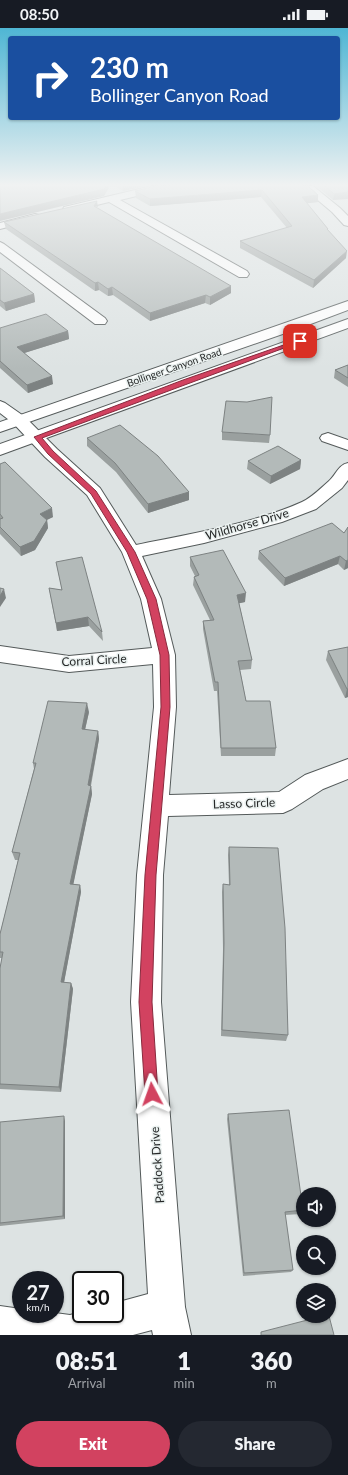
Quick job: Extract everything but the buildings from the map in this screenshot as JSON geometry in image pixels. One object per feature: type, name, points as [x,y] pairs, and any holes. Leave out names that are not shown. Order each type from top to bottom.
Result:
[{"type":"street","points":[[1,247],[100,321]]},
{"type":"street","points":[[195,247],[243,274]]},
{"type":"street","name":"Bollinger Canyon Road","points":[[6,417],[295,325],[348,305]]},
{"type":"street","name":"Bollinger Canyon Road","points":[[0,450],[348,323]]},
{"type":"street","name":"Paddock Drive","points":[[6,417],[37,437],[51,453],[94,492],[131,552],[151,599],[164,655],[165,707],[150,875],[146,1002],[169,1321]]},
{"type":"street","points":[[328,438],[348,445]]},
{"type":"street","name":"Wildhorse Drive","points":[[131,552],[204,537],[276,518],[310,505],[336,484],[348,468]]},
{"type":"street","name":"Corral Circle","points":[[0,654],[69,664],[164,655]]},
{"type":"street","name":"Lasso Circle","points":[[156,806],[283,802],[314,782],[348,769]]},
{"type":"street","points":[[0,1325],[70,1334],[169,1321]]},
{"type":"route","points":[[152,1094],[146,1002],[150,875],[165,707],[164,655],[151,599],[131,552],[94,492],[51,453],[37,437],[300,341]]}]
